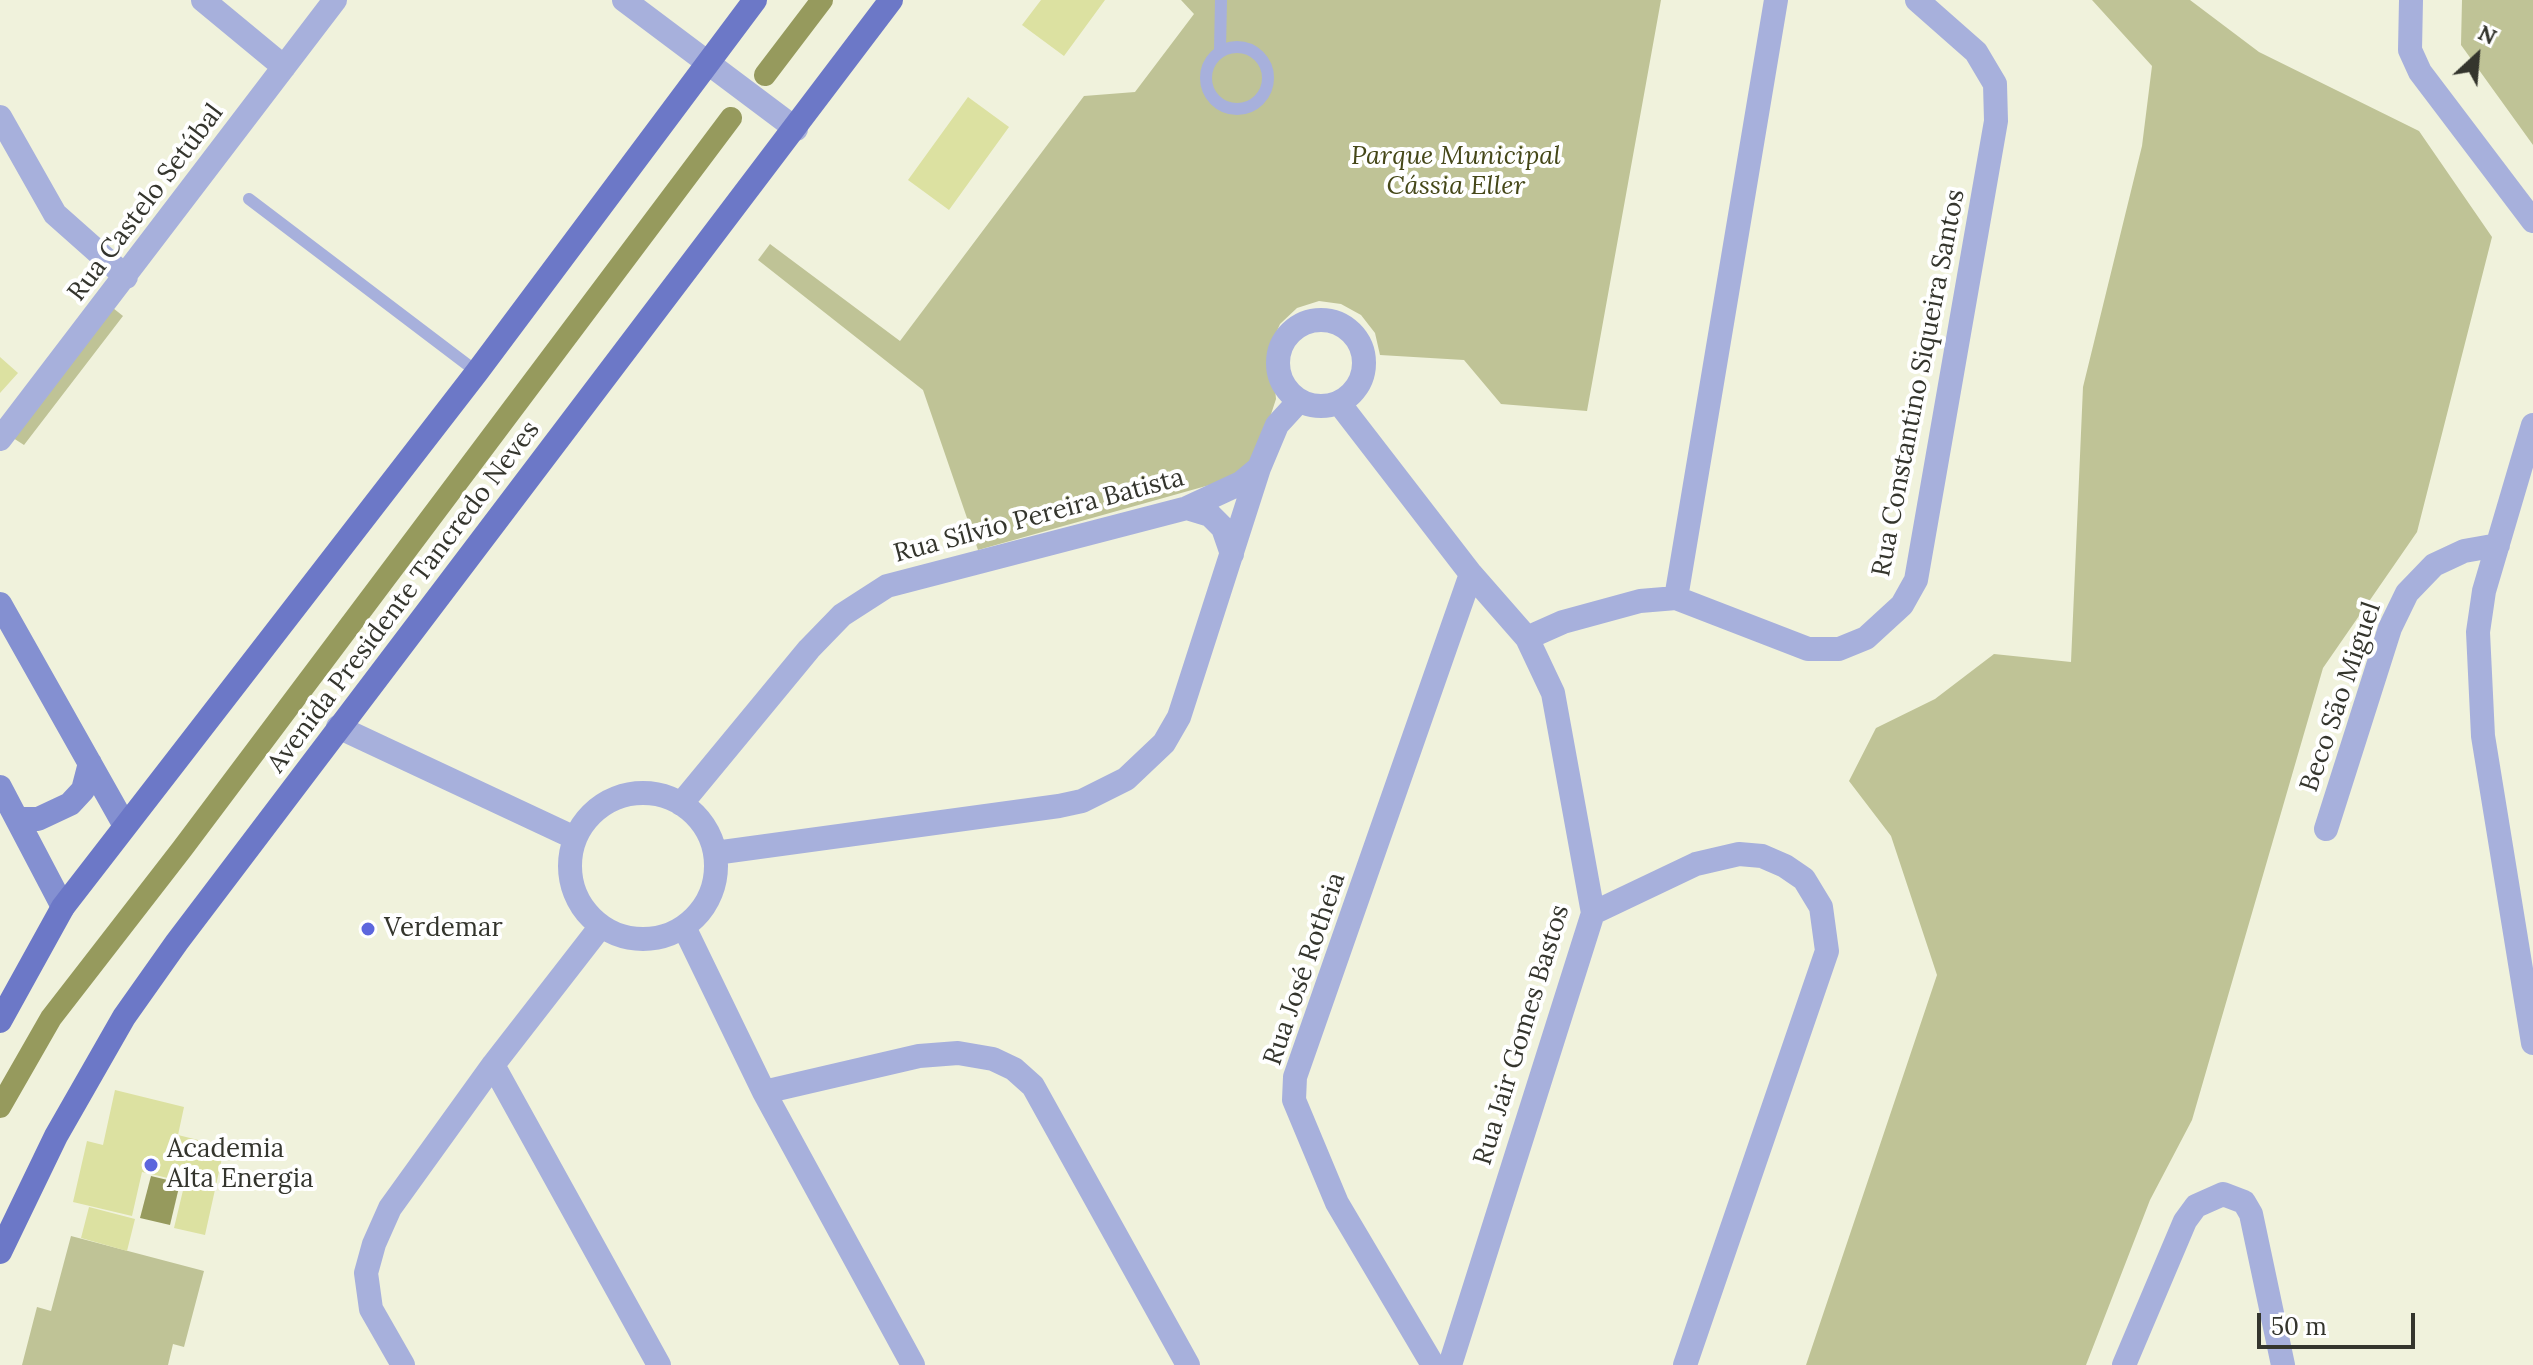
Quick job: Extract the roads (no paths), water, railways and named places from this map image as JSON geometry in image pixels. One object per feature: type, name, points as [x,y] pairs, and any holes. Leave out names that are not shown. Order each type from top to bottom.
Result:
[{"type":"main road","points":[[0,1021],[63,907],[124,824],[477,372],[755,0]]},
{"type":"main road","name":"Avenida Presidente Tancredo Neves","points":[[0,1252],[56,1136],[124,1017],[338,727],[796,129],[891,0]]},
{"type":"street","points":[[203,0],[284,67]]},
{"type":"street","name":"Rua Castelo Setúbal","points":[[0,439],[335,0]]},
{"type":"street","points":[[624,0],[796,129]]},
{"type":"street","points":[[1676,598],[1776,0]]},
{"type":"street","name":"Rua Constantino Siqueira Santos","points":[[1527,638],[1563,622],[1640,601],[1676,598],[1808,649],[1839,649],[1866,638],[1902,605],[1916,580],[1996,121],[1995,84],[1976,52],[1917,0]]},
{"type":"street","points":[[2411,0],[2410,50],[2420,72],[2533,221]]},
{"type":"street","points":[[0,117],[55,214],[126,277]]},
{"type":"street","points":[[1314,320],[1340,324],[1360,342],[1364,359],[1362,377],[1353,393],[1339,403],[1319,407],[1299,401],[1286,390],[1278,373],[1277,355],[1290,332],[1314,320]]},
{"type":"street","points":[[715,853],[1059,806],[1082,801],[1115,785],[1146,762],[1164,743],[1179,717],[1259,468],[1277,425],[1299,401]]},
{"type":"street","name":"Rua Jair Gomes Bastos","points":[[1339,403],[1471,574],[1527,638],[1553,693],[1593,913],[1450,1365]]},
{"type":"street","points":[[2533,425],[2484,591],[2478,632],[2483,736],[2533,1043]]},
{"type":"street","name":"Rua Sílvio Pereira Batista","points":[[681,804],[809,649],[842,615],[887,586],[1187,508],[1241,483],[1259,468]]},
{"type":"street","points":[[1187,508],[1210,515],[1223,528],[1232,554]]},
{"type":"street","name":"Beco São Miguel","points":[[2326,829],[2390,628],[2407,593],[2434,565],[2464,551],[2498,545]]},
{"type":"street","name":"Rua José Rotheia","points":[[1433,1365],[1337,1203],[1294,1100],[1295,1077],[1471,574]]},
{"type":"street","points":[[0,604],[124,824]]},
{"type":"street","points":[[338,727],[575,838]]},
{"type":"street","points":[[17,819],[38,819],[70,804],[83,790],[90,763]]},
{"type":"street","points":[[0,787],[63,907]]},
{"type":"street","points":[[632,793],[658,794],[681,804],[703,825],[715,853],[716,874],[711,895],[699,913],[684,927],[657,938],[628,938],[601,926],[586,913],[575,896],[570,867],[575,838],[588,816],[608,801],[632,793]]},
{"type":"street","points":[[1593,913],[1696,864],[1739,854],[1762,856],[1785,866],[1804,879],[1821,907],[1827,951],[1685,1365]]},
{"type":"street","points":[[403,1365],[371,1309],[366,1273],[374,1244],[390,1208],[493,1065],[601,926]]},
{"type":"street","points":[[684,927],[764,1092],[913,1365]]},
{"type":"street","points":[[764,1092],[919,1056],[958,1053],[993,1059],[1014,1069],[1033,1086],[1188,1365]]},
{"type":"street","points":[[493,1065],[659,1365]]},
{"type":"street","points":[[2124,1365],[2185,1221],[2196,1206],[2223,1194],[2244,1202],[2251,1214],[2283,1365]]},
{"type":"lane","points":[[1220,51],[1229,47],[1249,48],[1264,61],[1269,80],[1267,91],[1252,106],[1230,109],[1212,97],[1205,76],[1213,58],[1220,51],[1221,0]]},
{"type":"lane","points":[[249,199],[477,372]]},
{"type":"waterway","points":[[765,75],[822,0]]},
{"type":"waterway","points":[[0,1107],[51,1018],[182,849],[731,118]]},
{"type":"place","name":"Verdemar","points":[[368,929]]},
{"type":"place","name":"Academia Alta Energia","points":[[151,1165]]},
{"type":"park label","name":"Parque Municipal Cássia Eller","points":[[1456,172]]}]
